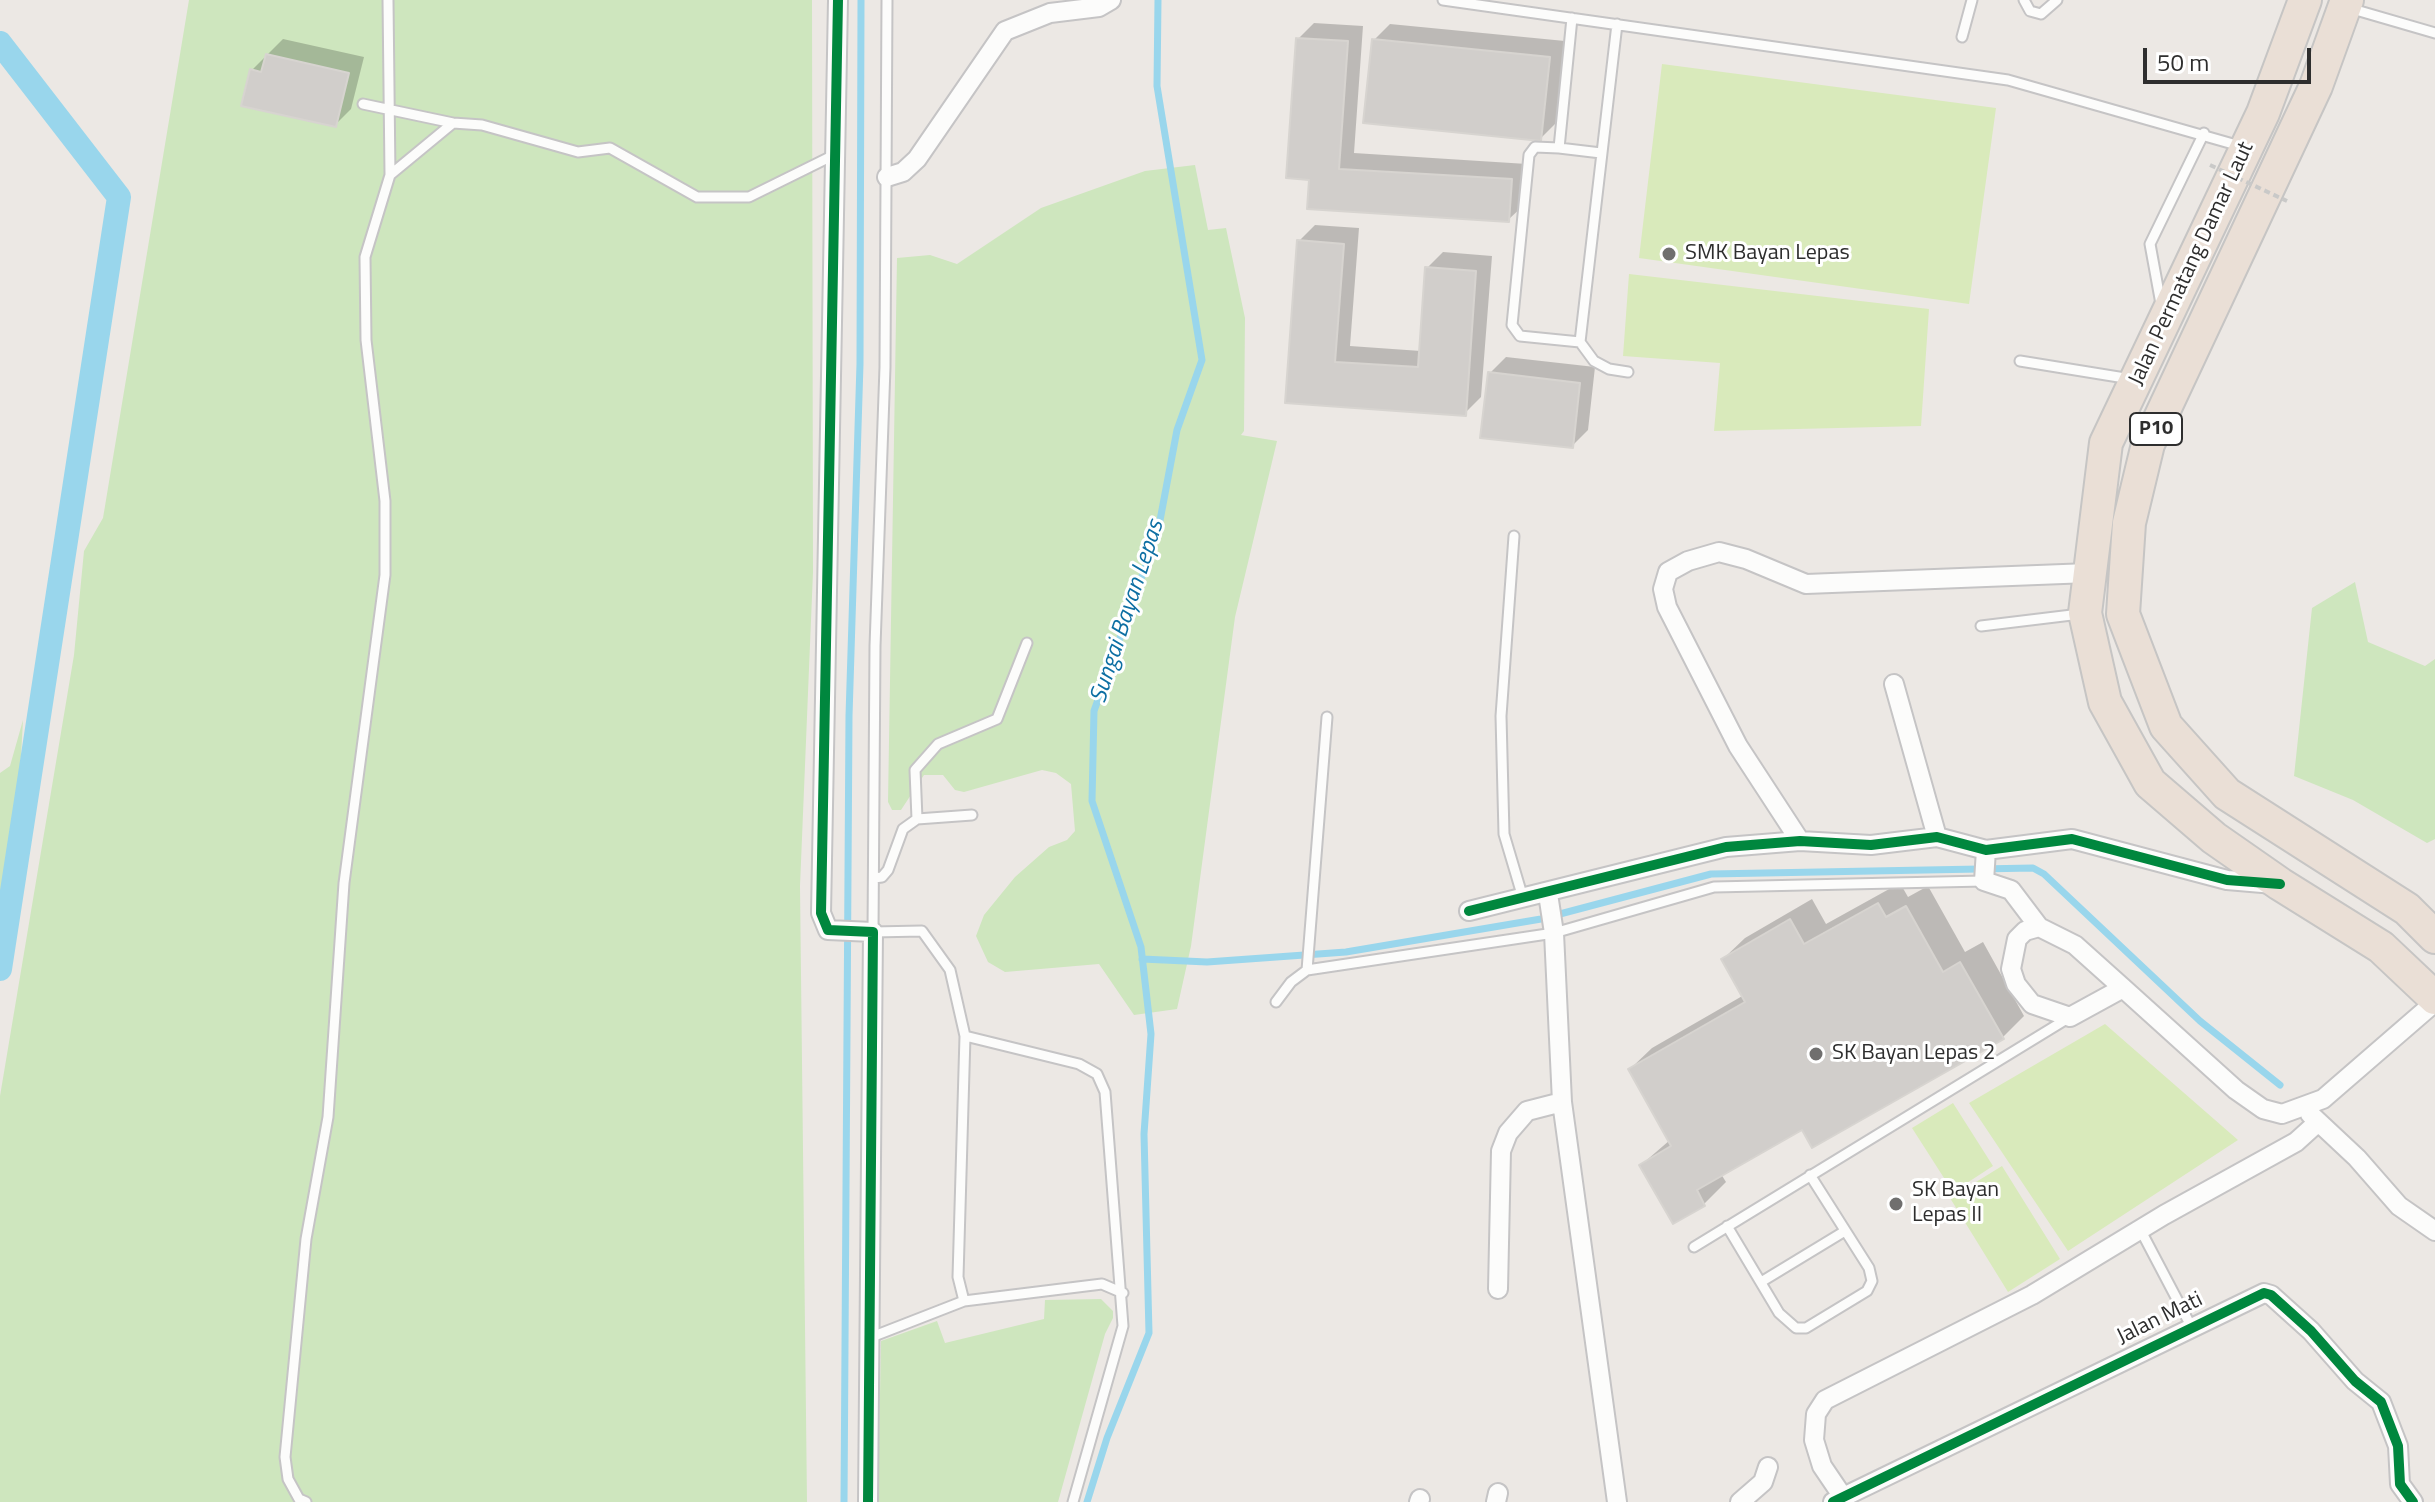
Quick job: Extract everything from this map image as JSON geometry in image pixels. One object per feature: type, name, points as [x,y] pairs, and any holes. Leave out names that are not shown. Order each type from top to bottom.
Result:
[{"type":"highway","name":"Jalan Permatang Damar Laut","points":[[2305,0],[2247,148],[2106,443],[2085,613],[2105,702],[2150,783],[2214,838],[2280,884],[2381,947],[2435,1000]]},
{"type":"highway","name":"Jalan Permatang Damar Laut","points":[[2346,4],[2316,86],[2148,444],[2129,523],[2123,614],[2166,726],[2227,794],[2407,909],[2435,937]]},
{"type":"street","points":[[838,0],[821,913],[822,924],[834,931],[869,932],[868,1502]]},
{"type":"street","points":[[887,177],[903,172],[917,159],[1005,31],[1050,13],[1099,7],[1111,0]]},
{"type":"street","points":[[1800,841],[1738,746],[1667,607],[1663,589],[1668,572],[1688,561],[1719,552],[1746,559],[1806,584],[2089,573]]},
{"type":"street","points":[[1894,684],[1937,837]]},
{"type":"street","points":[[1469,911],[1523,898],[1549,898],[1726,847],[1800,841],[1871,845],[1937,837],[1985,866],[2011,890],[2039,927],[2075,945],[2250,1101],[2282,1114],[2311,1116],[2357,1158],[2399,1206],[2435,1231]]},
{"type":"street","points":[[1985,866],[2072,839],[2227,880],[2280,884]]},
{"type":"street","points":[[1549,898],[1562,1102],[1617,1502]]},
{"type":"street","points":[[2039,927],[2025,931],[2017,939],[2011,969],[2016,984],[2032,1004],[2070,1017],[2123,988]]},
{"type":"street","points":[[1838,1500],[1814,1440],[1816,1414],[1825,1400],[2032,1295],[2140,1229],[2296,1142],[2311,1116],[2339,1086],[2435,1000]]},
{"type":"street","points":[[1498,1289],[1501,1151],[1508,1133],[1527,1111],[1562,1102]]},
{"type":"street","name":"Jalan Mati","points":[[1838,1500],[2254,1295],[2271,1295],[2381,1402],[2398,1446],[2400,1484],[2413,1502]]},
{"type":"street","points":[[1740,1502],[1763,1482],[1768,1467]]},
{"type":"lane","points":[[306,1502],[299,1499],[288,1479],[285,1457],[306,1239],[328,1117],[344,883],[385,575],[385,501],[366,340],[365,257],[390,175],[388,0]]},
{"type":"lane","points":[[887,0],[887,177],[875,646],[874,878],[869,932],[922,931],[950,970],[965,1036],[958,1277],[964,1301]]},
{"type":"lane","points":[[1443,0],[2008,80],[2204,133],[2247,148]]},
{"type":"lane","points":[[1962,37],[1972,0]]},
{"type":"lane","points":[[2024,0],[2030,11],[2041,14],[2057,0]]},
{"type":"lane","points":[[2346,4],[2435,33]]},
{"type":"lane","points":[[1559,148],[1572,18]]},
{"type":"lane","points":[[1617,24],[1580,342],[1594,361],[1609,369],[1628,372]]},
{"type":"lane","points":[[363,104],[390,112],[482,125],[578,152],[610,148],[697,197],[726,200],[749,197],[836,154]]},
{"type":"lane","points":[[390,175],[453,123]]},
{"type":"lane","points":[[2165,319],[2150,244],[2204,133]]},
{"type":"lane","points":[[1580,342],[1520,336],[1512,325],[1529,155],[1535,147],[1601,153]]},
{"type":"lane","points":[[2020,361],[2138,380]]},
{"type":"lane","points":[[1514,536],[1501,716],[1504,834],[1523,898]]},
{"type":"lane","points":[[1981,626],[2085,613]]},
{"type":"lane","points":[[917,819],[915,770],[938,744],[997,719],[1027,643]]},
{"type":"lane","points":[[1307,970],[1327,717]]},
{"type":"lane","points":[[874,878],[882,877],[888,870],[903,829],[917,819],[972,815]]},
{"type":"lane","points":[[1276,1002],[1291,982],[1307,970],[1553,929],[1714,887],[1985,866]]},
{"type":"lane","points":[[1694,1247],[2070,1017]]},
{"type":"lane","points":[[965,1036],[1079,1064],[1097,1074],[1105,1092],[1123,1293],[1123,1326],[1073,1502]]},
{"type":"lane","points":[[1727,1226],[1779,1313],[1796,1328],[1806,1328],[1867,1291],[1872,1281],[1869,1268],[1810,1175]]},
{"type":"lane","points":[[2140,1229],[2191,1326]]},
{"type":"lane","points":[[1761,1282],[1845,1231]]},
{"type":"lane","points":[[868,1339],[964,1301],[1102,1284],[1123,1293]]},
{"type":"path","points":[[2210,165],[2287,201]]},
{"type":"green space","points":[[189,0],[812,0],[813,572],[800,886],[807,1502],[0,1502],[0,1096],[74,655],[84,551],[103,518]]},
{"type":"green space","points":[[1662,64],[1996,108],[1969,304],[1639,258]]},
{"type":"green space","points":[[1195,165],[1208,230],[1226,228],[1245,318],[1244,431],[1241,435],[1277,441],[1235,617],[1191,946],[1177,1009],[1134,1015],[1099,964],[1005,972],[988,962],[976,936],[984,915],[1015,877],[1049,847],[1067,840],[1075,831],[1071,784],[1056,773],[1042,770],[964,792],[955,790],[943,775],[924,775],[901,810],[892,810],[888,802],[897,258],[930,255],[957,264],[1041,208],[1145,171]]},
{"type":"green space","points":[[1629,274],[1929,309],[1921,426],[1714,431],[1720,363],[1623,356]]},
{"type":"green space","points":[[2355,582],[2368,642],[2425,666],[2435,659],[2435,839],[2427,843],[2353,800],[2294,776],[2312,608]]},
{"type":"green space","points":[[23,720],[19,793],[0,901],[0,773],[10,766]]},
{"type":"green space","points":[[2105,1024],[2238,1140],[2068,1251],[1969,1103]]},
{"type":"green space","points":[[1953,1103],[1993,1166],[1953,1192],[1912,1128]]},
{"type":"green space","points":[[2002,1166],[2060,1259],[2008,1292],[1950,1198]]},
{"type":"green space","points":[[1101,1299],[1113,1311],[1113,1318],[1105,1334],[1058,1502],[878,1502],[881,1341],[937,1321],[945,1343],[1044,1319],[1045,1300]]},
{"type":"building","points":[[1296,38],[1348,41],[1339,169],[1512,179],[1509,222],[1307,209],[1309,180],[1286,178]]},
{"type":"building","points":[[1372,39],[1550,57],[1541,141],[1363,123]]},
{"type":"building","points":[[266,54],[349,73],[336,127],[241,106],[250,69],[261,72]]},
{"type":"building","points":[[1297,240],[1344,244],[1335,362],[1418,367],[1425,267],[1476,271],[1466,416],[1285,403]]},
{"type":"building","points":[[1488,372],[1580,383],[1573,448],[1480,438]]},
{"type":"building","name":"SK Bayan Lepas 2","points":[[1878,903],[1886,917],[1906,906],[1943,972],[1960,962],[2004,1039],[1812,1148],[1802,1130],[1697,1190],[1705,1206],[1673,1224],[1639,1165],[1671,1146],[1628,1069],[1745,1002],[1721,959],[1790,919],[1804,944]]},
{"type":"waterway","points":[[844,1502],[849,716],[860,364],[861,0]]},
{"type":"waterway","name":"Sungai Bayan Lepas","points":[[1087,1502],[1107,1438],[1149,1333],[1144,1134],[1151,1034],[1141,947],[1092,801],[1094,711],[1158,531],[1177,430],[1202,360],[1157,86],[1158,0]]},
{"type":"waterway","points":[[0,43],[119,197],[0,969]]},
{"type":"waterway","points":[[1142,959],[1207,962],[1346,952],[1541,919],[1711,874],[2033,868],[2044,874],[2200,1021],[2280,1085]]},
{"type":"cycle path","points":[[838,0],[821,913],[828,930],[873,932],[868,1502]]},
{"type":"cycle path","points":[[1469,911],[1726,847],[1800,841],[1871,845],[1937,837],[1986,850],[2072,839],[2227,880],[2280,884]]},
{"type":"cycle path","points":[[1833,1502],[2264,1293],[2271,1295],[2311,1331],[2355,1381],[2381,1402],[2398,1446],[2400,1484],[2413,1502]]},
{"type":"place","name":"SMK Bayan Lepas","points":[[1669,254]]},
{"type":"place","name":"SK Bayan Lepas 2","points":[[1816,1054]]},
{"type":"place","name":"SK Bayan Lepas II","points":[[1896,1204]]}]
